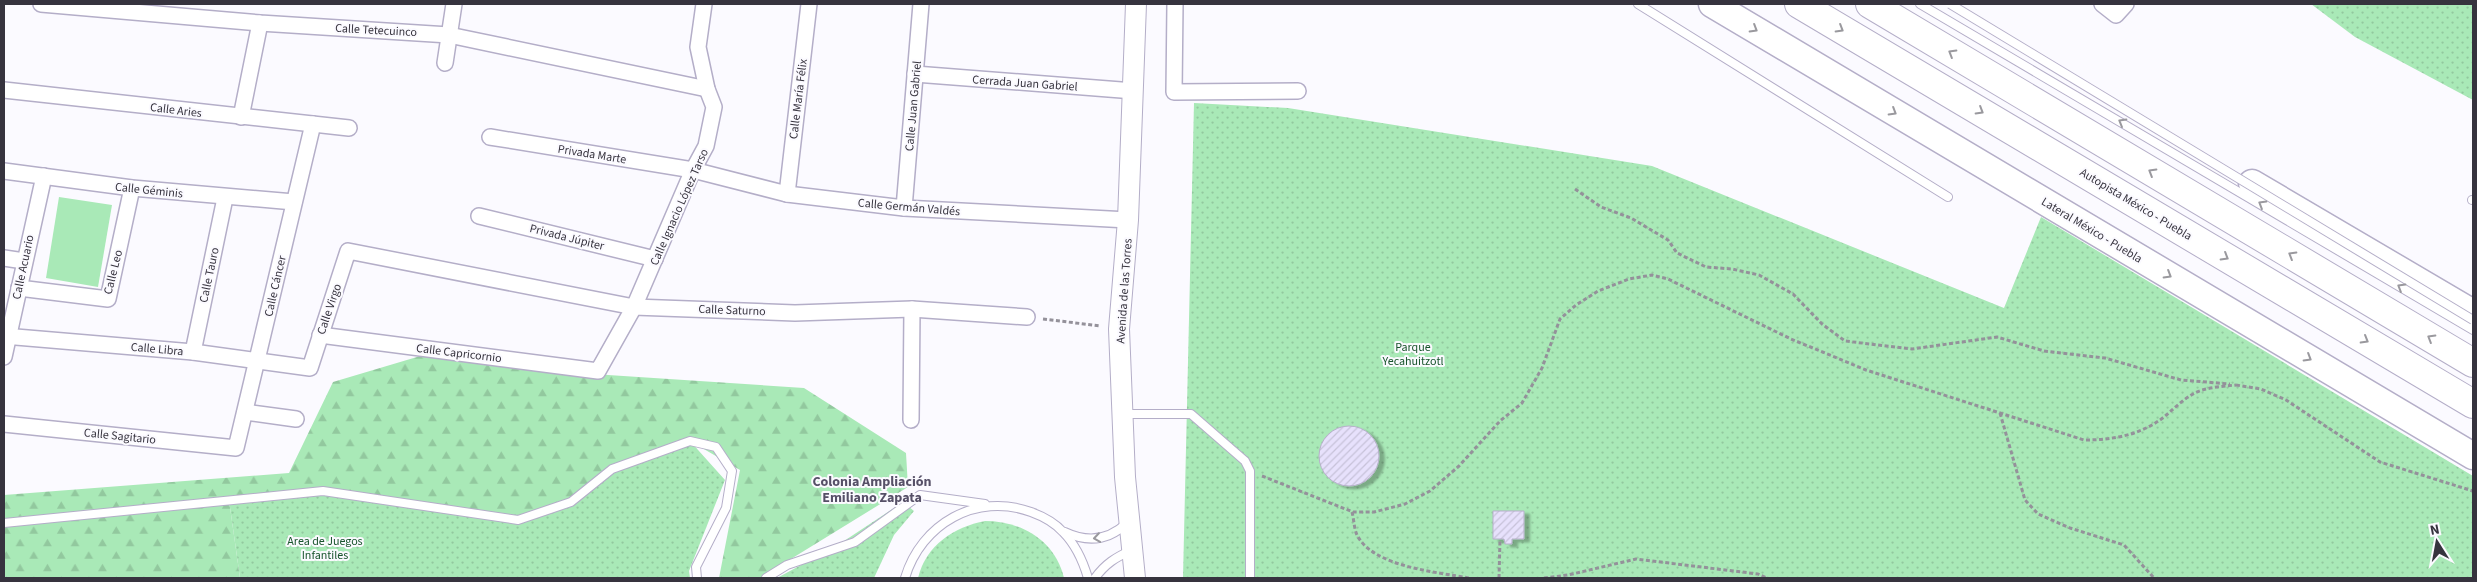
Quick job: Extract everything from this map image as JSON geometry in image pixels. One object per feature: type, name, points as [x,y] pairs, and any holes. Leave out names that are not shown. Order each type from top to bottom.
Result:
[{"type":"highway","name":"Lateral México - Puebla","points":[[1712,4],[2473,456]]},
{"type":"highway","name":"Autopista México - Puebla","points":[[1798,4],[2473,404]]},
{"type":"highway","points":[[1870,4],[2473,363]]},
{"type":"highway","points":[[1949,4],[2473,313]]},
{"type":"street","name":"Calle Tetecuinco","points":[[40,4],[260,23],[449,35],[707,89]]},
{"type":"street","points":[[445,62],[454,4]]},
{"type":"street","name":"Calle Ignacio López Tarso","points":[[598,371],[634,307],[693,170],[706,146],[714,107],[707,89],[698,46],[704,4]]},
{"type":"street","name":"Calle María Félix","points":[[786,194],[809,4]]},
{"type":"street","name":"Calle Juan Gabriel","points":[[904,208],[921,4]]},
{"type":"street","name":"Avenida de las Torres","points":[[1135,578],[1122,414],[1119,329],[1128,220],[1136,4]]},
{"type":"street","points":[[1175,4],[1174,92],[1298,91]]},
{"type":"street","points":[[2102,4],[2116,15],[2126,4]]},
{"type":"street","points":[[241,117],[260,23]]},
{"type":"street","name":"Cerrada Juan Gabriel","points":[[915,74],[1134,91]]},
{"type":"street","name":"Calle Aries","points":[[4,90],[349,128]]},
{"type":"street","name":"Calle Cáncer","points":[[236,448],[313,124]]},
{"type":"street","name":"Privada Marte","points":[[490,137],[693,170]]},
{"type":"street","name":"Calle Germán Valdés","points":[[693,170],[786,194],[904,208],[1128,220]]},
{"type":"street","name":"Calle Géminis","points":[[4,171],[225,198],[294,202]]},
{"type":"street","name":"Calle Acuario","points":[[4,357],[6,336],[44,176]]},
{"type":"street","name":"Calle Leo","points":[[18,288],[108,299],[132,188]]},
{"type":"street","name":"Calle Tauro","points":[[193,352],[225,198]]},
{"type":"street","name":"Privada Júpiter","points":[[479,216],[655,259]]},
{"type":"street","name":"Calle Saturno","points":[[348,250],[634,307],[795,313],[912,309],[1027,317]]},
{"type":"street","name":"Calle Virgo","points":[[310,368],[348,250]]},
{"type":"street","points":[[4,258],[24,261]]},
{"type":"street","points":[[912,309],[912,420]]},
{"type":"street","name":"Calle Capricornio","points":[[320,335],[598,371]]},
{"type":"street","name":"Calle Libra","points":[[6,336],[193,352],[257,359],[310,368]]},
{"type":"street","points":[[245,412],[296,419]]},
{"type":"street","name":"Calle Sagitario","points":[[4,424],[236,448]]},
{"type":"lane","points":[[1638,4],[1948,197]]},
{"type":"lane","points":[[1920,4],[2473,330]]},
{"type":"lane","points":[[1949,4],[2473,320]]},
{"type":"lane","points":[[1122,414],[1191,414],[1245,460],[1250,471],[1250,578]]},
{"type":"lane","points":[[4,523],[323,490],[518,520],[571,502],[612,469],[690,441],[716,447],[732,472],[726,508],[696,567],[697,578]]},
{"type":"lane","points":[[766,578],[787,565],[855,542],[920,495],[1025,510],[1042,516],[1063,531],[1076,537],[1098,538],[1118,531],[1129,521]]},
{"type":"lane","points":[[906,578],[914,555],[928,535],[946,520],[968,509],[992,505]]},
{"type":"lane","points":[[1063,531],[1081,556],[1088,578]]},
{"type":"lane","points":[[1095,578],[1101,569],[1116,557],[1133,550]]},
{"type":"path","points":[[1575,189],[1601,207],[1631,218],[1668,240],[1677,253],[1698,264],[1706,267],[1732,269],[1759,275],[1793,294],[1822,324],[1845,341],[1912,349],[1997,337],[2044,351],[2105,358],[2181,380],[2236,384],[2261,389],[2286,400],[2380,462],[2473,491]]},
{"type":"path","points":[[1250,471],[1352,512],[1374,512],[1405,504],[1430,491],[1459,466],[1500,421],[1522,403],[1542,368],[1560,320],[1576,305],[1598,292],[1629,280],[1652,275],[1668,279],[1791,339],[1866,370],[2084,440],[2109,440],[2137,432],[2162,418],[2186,398],[2201,390],[2236,384]]},
{"type":"path","points":[[1027,317],[1119,329]]},
{"type":"path","points":[[2000,413],[2025,500],[2038,514],[2070,528],[2124,545],[2154,578]]},
{"type":"path","points":[[1352,512],[1357,535],[1370,552],[1392,562],[1469,578]]},
{"type":"path","points":[[1499,578],[1500,539]]},
{"type":"path","points":[[1544,578],[1568,575],[1636,559],[1758,574],[1767,578]]},
{"type":"green space","points":[[2311,4],[2473,4],[2473,100],[2355,37]]},
{"type":"green space","name":"Parque Yecahuitzotl","points":[[1194,103],[1288,108],[1652,166],[2004,308],[2041,217],[2473,476],[2473,578],[1183,578]]},
{"type":"green space","points":[[59,197],[112,205],[98,287],[46,278]]},
{"type":"green space","points":[[427,354],[593,374],[804,388],[906,453],[908,487],[760,578],[719,578],[740,470],[690,441],[612,469],[571,502],[518,520],[323,491],[229,500],[240,578],[4,578],[4,495],[289,473],[333,382]]},
{"type":"green space","name":"Area de Juegos Infantiles","points":[[690,441],[725,480],[689,571],[690,578],[240,578],[229,500],[612,469]]},
{"type":"green space","points":[[903,502],[914,511],[894,535],[874,578],[777,578],[838,545]]},
{"type":"green space","points":[[985,521],[1011,525],[1035,535],[1053,553],[1064,578],[918,578],[927,556],[943,539],[963,528]]},
{"type":"building","points":[[1349,426],[1366,431],[1374,439],[1379,456],[1374,473],[1366,481],[1349,486],[1332,481],[1324,473],[1319,456],[1324,439],[1332,431]]},
{"type":"building","points":[[1493,511],[1524,511],[1524,539],[1512,539],[1512,544],[1505,544],[1504,539],[1493,539]]},
{"type":"district","name":"Colonia Ampliación Emiliano Zapata","points":[[872,490]]}]
